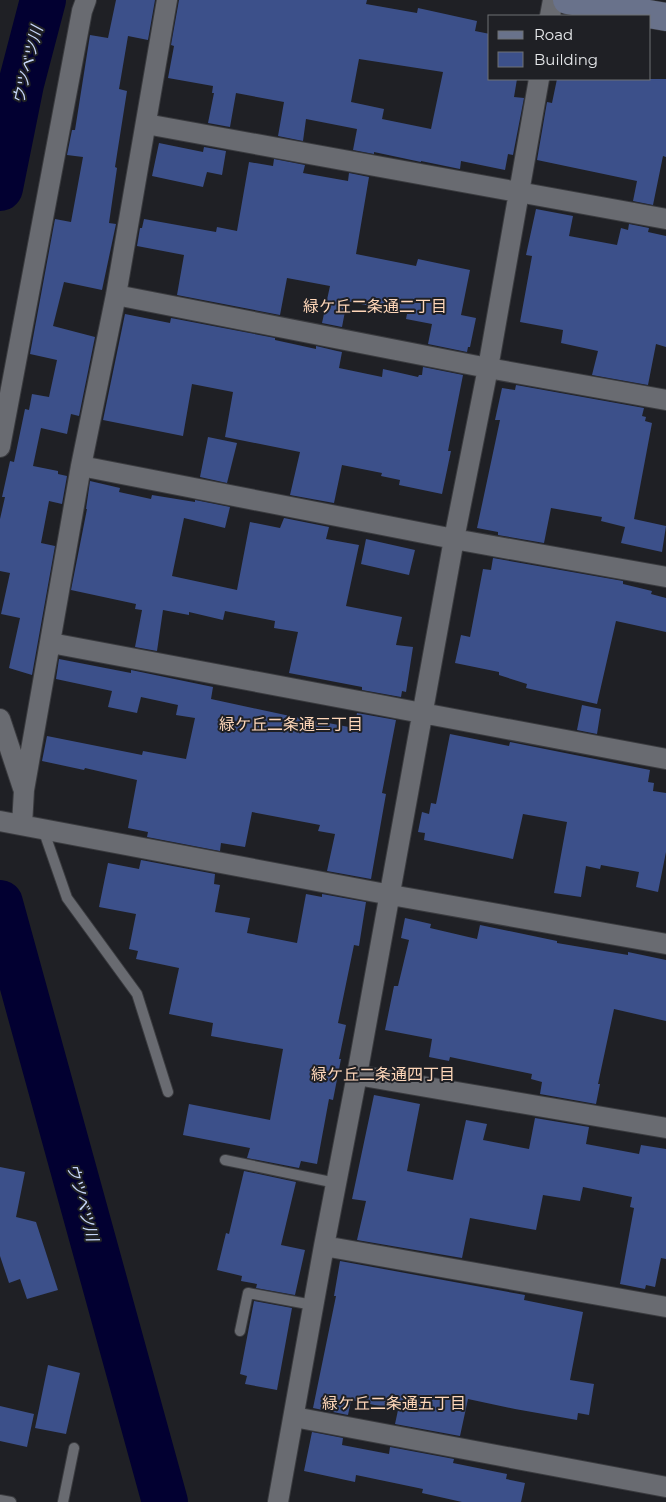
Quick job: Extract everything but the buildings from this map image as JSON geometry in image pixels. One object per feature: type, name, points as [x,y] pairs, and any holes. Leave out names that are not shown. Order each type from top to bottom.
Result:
[{"type":"street","points":[[0,447],[80,21],[86,0]]},
{"type":"street","points":[[167,0],[116,295],[81,466],[24,790],[11,823],[390,895],[666,944]]},
{"type":"street","points":[[550,15],[553,0]]},
{"type":"street","points":[[567,0],[650,15]]},
{"type":"street","points":[[651,15],[666,18]]},
{"type":"street","points":[[278,1502],[424,714],[454,539],[488,368],[539,80]]},
{"type":"street","points":[[146,124],[666,219]]},
{"type":"street","points":[[116,295],[488,368],[666,400]]},
{"type":"street","points":[[81,466],[454,539],[666,577]]},
{"type":"street","points":[[51,643],[666,759]]},
{"type":"street","points":[[0,718],[24,790]]},
{"type":"street","points":[[358,1075],[666,1128]]},
{"type":"street","points":[[324,1246],[666,1307]]},
{"type":"street","points":[[294,1417],[666,1487]]},
{"type":"lane","points":[[43,829],[67,898],[137,994],[168,1092]]},
{"type":"lane","points":[[225,1160],[336,1182]]},
{"type":"lane","points":[[240,1331],[248,1293],[314,1305]]},
{"type":"lane","points":[[63,1502],[74,1448]]},
{"type":"lane","points":[[0,1500],[11,1502]]},
{"type":"waterway","name":"ウツベツ川","points":[[0,188],[21,84],[43,0]]},
{"type":"waterway","name":"ウツベツ川","points":[[0,903],[165,1502]]},
{"type":"district","name":"緑ケ丘二条通二丁目","points":[[375,306]]},
{"type":"district","name":"緑ケ丘二条通三丁目","points":[[291,724]]},
{"type":"district","name":"緑ケ丘二条通四丁目","points":[[383,1074]]},
{"type":"district","name":"緑ケ丘二条通五丁目","points":[[394,1403]]}]
